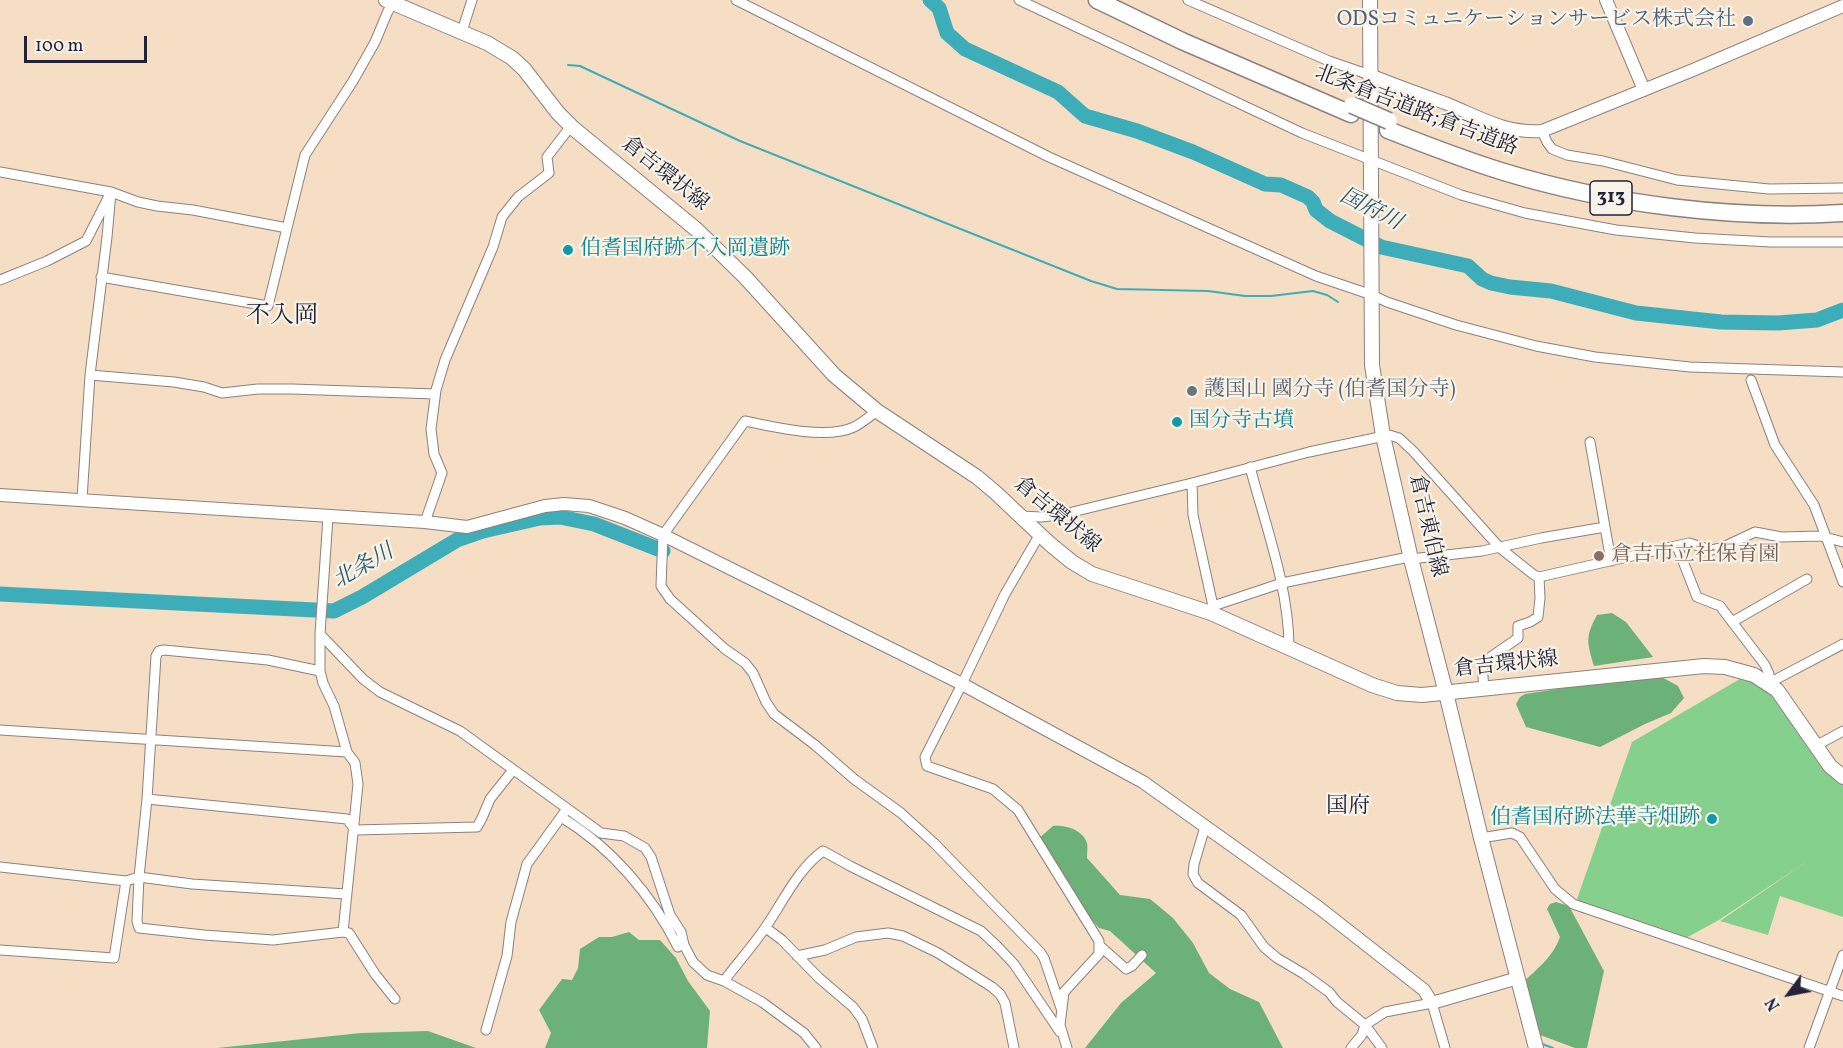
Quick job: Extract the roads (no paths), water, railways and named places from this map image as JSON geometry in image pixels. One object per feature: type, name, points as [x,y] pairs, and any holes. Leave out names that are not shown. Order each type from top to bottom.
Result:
[{"type":"highway","name":"北条倉吉道路;倉吉道路","points":[[1097,0],[1182,41],[1503,172],[1614,199],[1671,207],[1760,214],[1843,213]]},
{"type":"highway","name":"北条倉吉道路;倉吉道路","points":[[1117,0],[1352,110]]},
{"type":"highway","name":"北条倉吉道路;倉吉道路","points":[[1389,126],[1558,180],[1615,191],[1672,200],[1761,206],[1843,206]]},
{"type":"main road","name":"倉吉東伯線","points":[[1371,0],[1372,365],[1383,436],[1411,559],[1536,1048]]},
{"type":"main road","name":"倉吉環状線","points":[[390,2],[462,31],[512,58],[524,69],[571,126],[698,230],[746,278],[834,375],[877,411],[977,477],[1072,562],[1092,574],[1212,610],[1372,685],[1398,693],[1422,695],[1704,666],[1725,667],[1754,675],[1777,690],[1830,766],[1843,777]]},
{"type":"street","points":[[462,31],[472,0]]},
{"type":"street","points":[[736,0],[1049,157],[1316,276],[1372,289],[1388,302],[1456,325],[1536,346],[1595,357],[1690,367],[1843,372]]},
{"type":"street","points":[[1019,0],[1302,133],[1461,195],[1525,213],[1616,230],[1695,238],[1771,242],[1843,242]]},
{"type":"street","points":[[1188,0],[1329,61],[1447,104],[1504,128],[1524,132],[1542,131],[1843,6]]},
{"type":"street","points":[[1606,0],[1644,90]]},
{"type":"street","points":[[101,277],[268,306],[305,155],[353,81],[375,42],[390,2]]},
{"type":"street","points":[[425,522],[442,473],[434,454],[431,429],[435,394],[445,360],[493,247],[502,218],[518,197],[549,173],[547,157],[571,126]]},
{"type":"street","points":[[1542,131],[1552,148],[1567,156],[1603,161],[1677,180],[1769,189],[1843,188]]},
{"type":"street","points":[[0,172],[111,192],[157,206],[193,210],[287,228]]},
{"type":"street","points":[[82,500],[90,375],[111,192]]},
{"type":"street","points":[[0,280],[47,261],[86,241],[111,192]]},
{"type":"street","points":[[90,375],[174,382],[204,387],[222,393],[258,389],[292,389],[435,394]]},
{"type":"street","points":[[1751,380],[1774,445],[1814,505],[1843,582]]},
{"type":"street","points":[[877,411],[853,427],[837,432],[785,429],[745,421],[663,535],[661,586],[670,599],[725,649],[745,663],[753,673],[774,714],[854,779],[901,813],[934,843],[1040,952],[1061,1008]]},
{"type":"street","points":[[1022,516],[1060,515],[1309,452],[1383,436],[1399,438],[1500,548],[1539,577],[1689,543],[1711,550],[1721,548],[1755,532],[1781,537],[1820,536],[1843,542]]},
{"type":"street","points":[[1590,442],[1611,561]]},
{"type":"street","points":[[1250,467],[1282,583],[1289,647]]},
{"type":"street","points":[[1192,483],[1193,515],[1212,610],[1282,583],[1404,558],[1500,548],[1605,527]]},
{"type":"street","points":[[0,495],[425,522],[467,527],[545,506],[564,504],[590,506],[625,519],[663,535],[962,684],[1143,782],[1327,914],[1424,990],[1432,1003],[1445,1048]]},
{"type":"street","points":[[328,517],[320,634],[320,671],[322,683],[334,706],[347,752],[355,763],[358,784],[343,932]]},
{"type":"street","points":[[1040,534],[1005,594],[924,758],[927,766],[993,789],[1018,810],[1062,884],[1094,930],[1099,941],[1099,954],[1064,992],[1060,1024],[1067,1048]]},
{"type":"street","points":[[1677,546],[1697,597],[1720,606],[1765,665],[1769,674],[1769,683],[1843,644]]},
{"type":"street","points":[[1484,690],[1482,663],[1518,638],[1518,626],[1538,618],[1539,577]]},
{"type":"street","points":[[1732,622],[1807,579]]},
{"type":"street","points":[[320,634],[363,679],[380,692],[460,731],[601,833],[624,836],[645,848],[651,857],[670,915],[681,932],[684,945],[693,962],[707,975],[724,981],[762,1002],[804,1033],[816,1048]]},
{"type":"street","points":[[320,671],[268,660],[159,651],[156,656],[147,799],[138,877],[137,921],[139,928],[273,940],[349,933],[375,974],[395,999]]},
{"type":"street","points":[[0,730],[347,752]]},
{"type":"street","points":[[1821,743],[1843,731]]},
{"type":"street","points":[[355,830],[477,827],[490,799],[513,770]]},
{"type":"street","points":[[147,799],[347,819],[355,830]]},
{"type":"street","points":[[486,1030],[507,956],[511,922],[527,864],[566,808]]},
{"type":"street","points":[[561,817],[600,845],[636,883],[666,924],[678,947]]},
{"type":"street","points":[[1205,827],[1194,864],[1193,874],[1198,883],[1241,915],[1270,953],[1329,992],[1337,1002],[1365,1024],[1382,1048]]},
{"type":"street","points":[[1481,838],[1512,833],[1520,837],[1555,889],[1573,904],[1843,996]]},
{"type":"street","points":[[724,981],[766,928],[802,872],[813,858],[823,851],[981,931],[1014,964],[1063,1037]]},
{"type":"street","points":[[0,867],[126,880],[138,877],[192,884],[346,894]]},
{"type":"street","points":[[0,950],[114,958],[126,880]]},
{"type":"street","points":[[766,928],[782,940],[853,1007],[865,1026],[873,1048]]},
{"type":"street","points":[[797,956],[825,950],[856,937],[888,933],[903,936],[938,953],[1000,994],[1005,1003],[1014,1048]]},
{"type":"street","points":[[1099,945],[1126,969],[1142,955]]},
{"type":"street","points":[[1809,1048],[1843,955]]},
{"type":"street","points":[[1350,1048],[1362,1035],[1365,1024],[1385,1012],[1432,1003],[1518,978]]},
{"type":"waterway","name":"国府川","points":[[930,0],[939,8],[947,33],[965,49],[1058,92],[1085,116],[1137,131],[1193,152],[1265,184],[1281,185],[1308,197],[1316,210],[1330,221],[1381,247],[1468,266],[1482,279],[1491,283],[1551,291],[1636,313],[1721,322],[1778,323],[1817,320],[1843,310]]},
{"type":"waterway","points":[[568,65],[580,66],[740,141],[1091,281],[1117,289],[1208,291],[1245,296],[1271,296],[1313,291],[1327,295],[1338,302]]},
{"type":"waterway","name":"北条川","points":[[0,594],[334,611],[362,597],[457,540],[483,531],[540,518],[560,517],[594,524],[663,551]]},
{"type":"waterway","points":[[1542,1044],[1553,1048]]},
{"type":"place","name":"ODSコミュニケーションサービス株式会社","points":[[1748,21]]},
{"type":"place","name":"伯耆国府跡不入岡遺跡","points":[[568,250]]},
{"type":"place","name":"護国山 國分寺 (伯耆国分寺)","points":[[1192,391]]},
{"type":"place","name":"国分寺古墳","points":[[1177,422]]},
{"type":"place","name":"倉吉市立社保育園","points":[[1599,556]]},
{"type":"place","name":"伯耆国府跡法華寺畑跡","points":[[1712,819]]},
{"type":"district","name":"不入岡","points":[[282,318]]},
{"type":"district","name":"国府","points":[[1348,808]]}]
